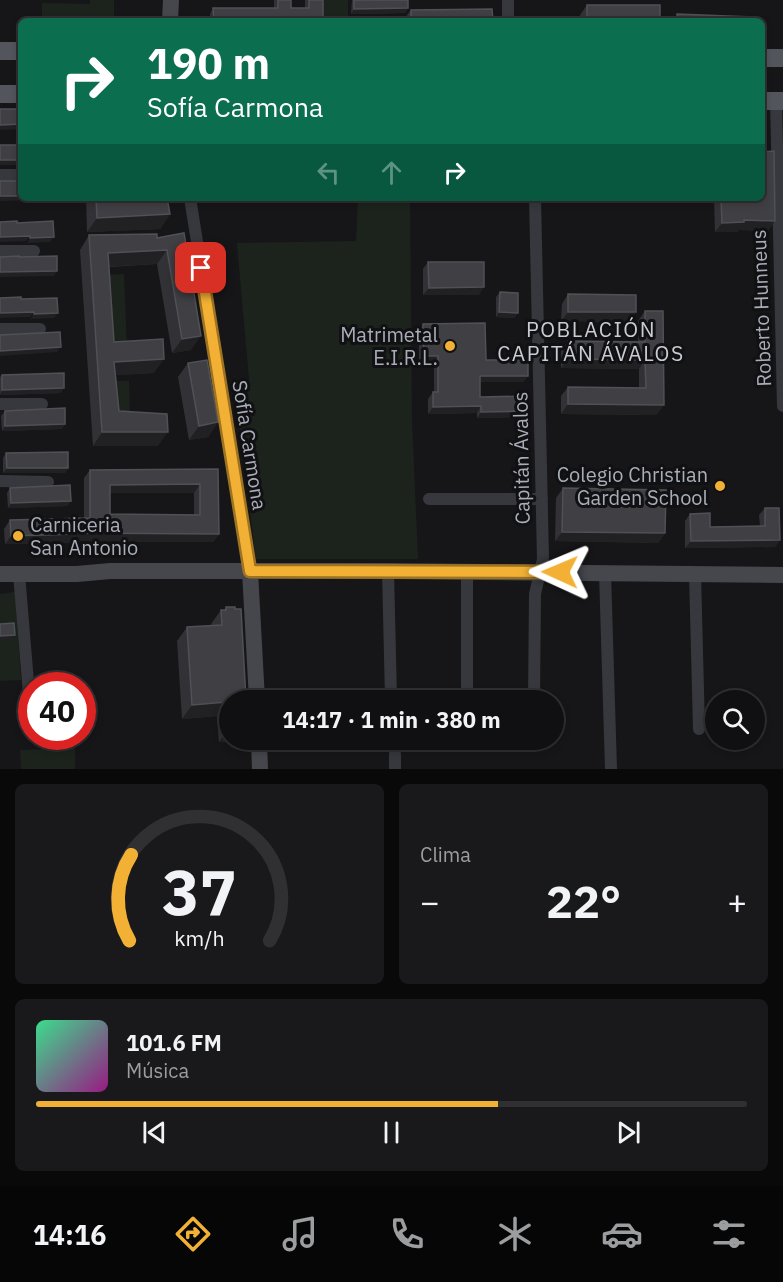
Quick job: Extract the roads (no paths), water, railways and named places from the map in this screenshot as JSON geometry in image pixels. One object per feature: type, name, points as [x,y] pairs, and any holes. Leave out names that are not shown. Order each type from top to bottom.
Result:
[{"type":"main road","points":[[0,51],[18,51]]},
{"type":"main road","points":[[765,58],[783,58]]},
{"type":"main road","points":[[0,94],[18,94]]},
{"type":"street","points":[[170,18],[171,0]]},
{"type":"street","points":[[508,0],[508,18]]},
{"type":"street","name":"Roberto Hunneus","points":[[774,101],[780,178],[783,406]]},
{"type":"street","points":[[0,175],[18,175]]},
{"type":"street","name":"Sofía Carmona","points":[[190,201],[250,571],[256,690]]},
{"type":"street","name":"Capitán Ávalos","points":[[534,690],[535,594],[543,559],[535,201]]},
{"type":"street","points":[[0,251],[34,251]]},
{"type":"street","points":[[0,329],[40,329]]},
{"type":"street","points":[[0,404],[42,404]]},
{"type":"street","points":[[0,481],[48,482]]},
{"type":"street","points":[[429,499],[542,499]]},
{"type":"street","points":[[0,574],[78,574],[110,571],[467,571],[783,575]]},
{"type":"street","points":[[388,571],[391,690]]},
{"type":"street","points":[[467,571],[467,690]]},
{"type":"street","points":[[605,573],[611,769]]},
{"type":"street","points":[[19,574],[27,672]]},
{"type":"street","points":[[696,574],[699,729]]},
{"type":"street","points":[[259,750],[260,769]]},
{"type":"street","points":[[395,754],[395,769]]},
{"type":"place","name":"Matrimetal E.I.R.L.","points":[[450,346]]},
{"type":"place","name":"Colegio Christian Garden School","points":[[720,486]]},
{"type":"place","name":"Carniceria San Antonio","points":[[18,536]]},
{"type":"district","name":"POBLACIÓN CAPITÁN ÁVALOS","points":[[591,341]]}]
